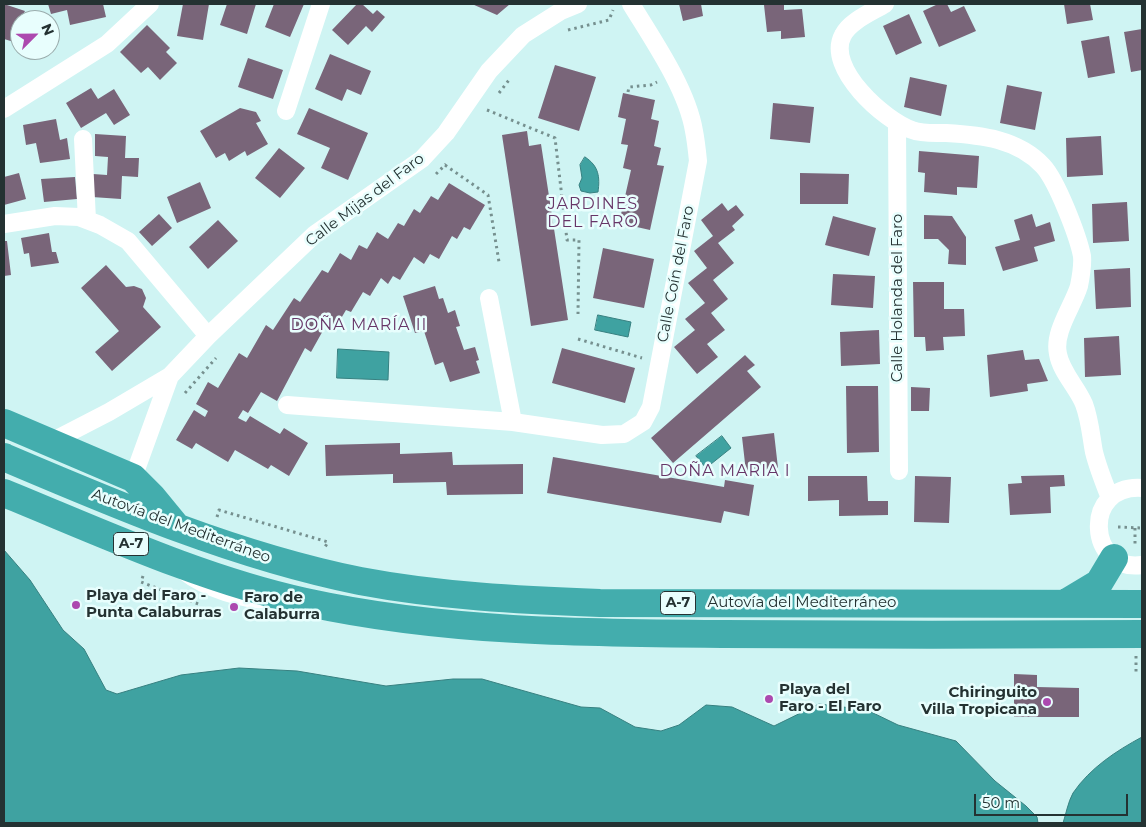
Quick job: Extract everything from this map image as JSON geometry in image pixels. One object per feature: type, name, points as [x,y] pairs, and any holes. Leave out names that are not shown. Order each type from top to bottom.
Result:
[{"type":"highway","points":[[4,423],[133,478],[176,526]]},
{"type":"highway","name":"Autovía del Mediterráneo","points":[[4,457],[176,526],[269,558],[360,581],[510,599],[600,603],[1142,604]]},
{"type":"highway","name":"Autovía del Mediterráneo","points":[[4,493],[158,555],[231,582],[304,602],[417,620],[511,630],[599,633],[926,636],[1139,642]]},
{"type":"highway","points":[[1064,604],[1099,583],[1130,559]]},
{"type":"street","points":[[4,109],[107,44],[150,4]]},
{"type":"street","points":[[286,111],[320,4]]},
{"type":"street","name":"Calle Mijas del Faro","points":[[170,376],[208,336],[315,234],[422,159],[446,133],[489,71],[523,35],[561,11],[578,4]]},
{"type":"street","name":"Calle Coín del Faro","points":[[287,405],[513,422],[602,435],[624,434],[643,422],[651,407],[698,161],[694,129],[672,75],[631,4]]},
{"type":"street","points":[[884,4],[851,26],[843,34],[839,43],[839,56],[843,70],[852,82],[897,124],[915,132],[960,134],[1014,145],[1030,153],[1044,168],[1055,185],[1082,257],[1078,287],[1058,341],[1058,354],[1084,403],[1100,476],[1110,498]]},
{"type":"street","name":"Calle Holanda del Faro","points":[[897,124],[899,471]]},
{"type":"street","points":[[82,139],[87,220]]},
{"type":"street","points":[[4,224],[55,216],[78,217],[100,225],[128,241],[208,336]]},
{"type":"street","points":[[489,298],[513,422]]},
{"type":"street","points":[[49,443],[109,412],[170,376]]},
{"type":"street","points":[[133,478],[170,376]]},
{"type":"street","points":[[1130,559],[1100,540],[1098,529],[1101,513],[1110,498],[1130,488],[1142,488]]},
{"type":"path","points":[[567,31],[609,20],[615,4]]},
{"type":"path","points":[[628,92],[629,87],[650,85],[672,75]]},
{"type":"path","points":[[498,94],[510,79]]},
{"type":"path","points":[[481,118],[492,102]]},
{"type":"path","points":[[487,110],[555,138],[567,240],[579,240],[578,314]]},
{"type":"path","points":[[432,176],[451,157]]},
{"type":"path","points":[[445,165],[488,195],[499,262]]},
{"type":"path","points":[[578,339],[659,363]]},
{"type":"path","points":[[180,400],[218,356]]},
{"type":"path","points":[[208,516],[216,520],[219,510]]},
{"type":"path","points":[[1118,527],[1142,528]]},
{"type":"path","points":[[1130,559],[1135,528]]},
{"type":"path","points":[[1136,673],[1139,642]]},
{"type":"path","points":[[1136,666],[1142,666]]},
{"type":"water","points":[[585,157],[590,160],[598,172],[598,192],[581,191],[579,185],[582,178],[580,165]]},
{"type":"water","points":[[598,315],[631,322],[628,337],[595,330]]},
{"type":"water","points":[[338,349],[389,352],[388,380],[337,378]]},
{"type":"water","points":[[722,436],[731,448],[706,468],[696,456]]},
{"type":"water","points":[[4,550],[30,580],[63,630],[84,649],[106,690],[117,694],[181,675],[239,668],[297,671],[386,686],[453,679],[482,679],[581,707],[600,708],[635,727],[661,731],[679,725],[706,705],[732,707],[774,726],[819,704],[867,710],[898,725],[956,741],[995,781],[1037,817],[1038,823],[4,823]]},
{"type":"water","points":[[1142,737],[1142,823],[1063,823],[1073,793],[1087,776],[1113,754]]},
{"type":"building","points":[[4,4],[22,10],[10,10],[10,41],[4,39]]},
{"type":"building","points":[[48,4],[103,4],[106,17],[70,25],[67,10],[60,12],[60,10],[50,10]]},
{"type":"building","points":[[183,4],[209,4],[203,40],[177,36]]},
{"type":"building","points":[[227,4],[256,4],[247,34],[220,25]]},
{"type":"building","points":[[274,4],[304,4],[290,37],[265,27]]},
{"type":"building","points":[[357,4],[362,4],[373,14],[377,10],[385,17],[372,32],[366,26],[348,45],[332,30]]},
{"type":"building","points":[[472,4],[510,4],[497,15]]},
{"type":"building","points":[[679,4],[701,4],[703,16],[683,21]]},
{"type":"building","points":[[784,4],[784,10],[802,9],[805,37],[781,39],[781,31],[767,32],[764,5]]},
{"type":"building","points":[[938,4],[947,4],[951,12],[964,6],[976,31],[939,47],[923,11]]},
{"type":"building","points":[[1064,4],[1090,4],[1093,20],[1067,24]]},
{"type":"building","points":[[909,14],[922,43],[896,55],[883,26]]},
{"type":"building","points":[[147,25],[170,48],[166,52],[177,63],[160,80],[148,67],[141,73],[120,52]]},
{"type":"building","points":[[1142,29],[1142,70],[1131,72],[1124,32]]},
{"type":"building","points":[[1109,36],[1115,73],[1088,78],[1081,41]]},
{"type":"building","points":[[330,54],[371,71],[361,95],[347,89],[342,101],[315,89]]},
{"type":"building","points":[[248,58],[283,70],[273,99],[238,87]]},
{"type":"building","points":[[555,65],[596,77],[579,131],[538,118]]},
{"type":"building","points":[[910,77],[947,85],[941,116],[904,107]]},
{"type":"building","points":[[1007,85],[1042,92],[1035,130],[1000,123]]},
{"type":"building","points":[[91,88],[98,99],[114,89],[130,115],[114,125],[106,113],[81,128],[66,103]]},
{"type":"building","points":[[623,93],[655,100],[651,119],[659,121],[654,146],[661,148],[657,165],[664,166],[650,230],[619,223],[631,170],[623,168],[628,145],[621,144],[626,119],[618,117]]},
{"type":"building","points":[[773,103],[814,107],[810,143],[770,139]]},
{"type":"building","points":[[240,108],[256,112],[261,121],[256,123],[268,144],[247,156],[245,151],[229,161],[225,153],[216,158],[200,131]]},
{"type":"building","points":[[309,108],[368,133],[348,180],[321,168],[330,148],[297,134]]},
{"type":"building","points":[[56,119],[60,140],[67,138],[70,159],[40,163],[36,143],[26,145],[23,125]]},
{"type":"building","points":[[527,131],[529,146],[541,144],[568,320],[531,326],[502,135]]},
{"type":"building","points":[[95,134],[126,136],[125,158],[139,158],[138,177],[122,176],[121,199],[92,197],[93,174],[107,175],[108,157],[95,156]]},
{"type":"building","points":[[1101,136],[1103,175],[1067,177],[1066,138]]},
{"type":"building","points":[[279,148],[305,168],[280,198],[255,178]]},
{"type":"building","points":[[919,151],[979,156],[977,188],[957,187],[957,195],[924,192],[925,173],[918,172]]},
{"type":"building","points":[[19,173],[26,199],[4,205],[4,177]]},
{"type":"building","points":[[800,173],[849,174],[848,204],[800,204]]},
{"type":"building","points":[[75,177],[77,199],[44,202],[41,179]]},
{"type":"building","points":[[200,182],[211,208],[177,223],[167,197]]},
{"type":"building","points":[[449,183],[485,205],[470,230],[464,227],[457,239],[452,236],[439,259],[430,254],[424,264],[414,257],[400,280],[393,276],[388,284],[381,278],[370,296],[363,292],[351,312],[346,310],[333,332],[325,327],[311,352],[305,348],[277,401],[261,392],[248,413],[243,410],[238,418],[246,422],[250,416],[280,434],[284,428],[308,443],[289,476],[271,465],[268,469],[235,450],[228,462],[196,443],[192,449],[176,440],[194,410],[205,417],[208,411],[196,404],[208,382],[218,388],[239,353],[247,358],[266,325],[273,330],[294,298],[300,302],[322,270],[328,273],[340,253],[351,260],[359,245],[367,249],[377,232],[388,239],[398,223],[404,226],[414,209],[420,213],[431,196],[438,200]]},
{"type":"building","points":[[1127,202],[1129,241],[1093,243],[1092,204]]},
{"type":"building","points":[[722,203],[728,211],[736,205],[744,215],[732,226],[735,230],[718,243],[734,263],[713,280],[728,299],[711,313],[725,330],[707,344],[718,357],[697,374],[674,347],[695,330],[685,319],[705,303],[688,283],[707,268],[694,251],[713,236],[701,220]]},
{"type":"building","points":[[159,214],[172,228],[152,246],[139,232]]},
{"type":"building","points":[[1032,214],[1036,227],[1050,222],[1055,241],[1034,247],[1038,261],[1003,271],[995,247],[1020,240],[1014,220]]},
{"type":"building","points":[[924,215],[952,216],[966,237],[966,265],[948,264],[949,250],[938,239],[924,239]]},
{"type":"building","points":[[833,216],[876,228],[869,256],[825,245]]},
{"type":"building","points":[[218,220],[238,241],[208,269],[189,247]]},
{"type":"building","points":[[49,233],[52,252],[56,252],[59,263],[31,267],[29,253],[24,254],[21,238]]},
{"type":"building","points":[[4,241],[7,241],[11,275],[4,276]]},
{"type":"building","points":[[603,248],[654,259],[644,308],[593,298]]},
{"type":"building","points":[[106,265],[126,287],[134,286],[142,289],[146,298],[143,307],[161,327],[112,371],[95,352],[119,331],[81,288]]},
{"type":"building","points":[[1130,268],[1131,307],[1096,309],[1094,270]]},
{"type":"building","points":[[833,274],[875,276],[873,308],[831,305]]},
{"type":"building","points":[[913,282],[944,282],[944,309],[964,309],[965,336],[943,337],[944,350],[926,351],[925,337],[914,337]]},
{"type":"building","points":[[435,286],[439,299],[443,298],[448,313],[455,310],[460,326],[456,327],[464,350],[475,347],[479,360],[476,361],[480,373],[450,382],[443,362],[435,365],[424,331],[415,333],[403,296]]},
{"type":"building","points":[[879,330],[880,364],[841,366],[840,332]]},
{"type":"building","points":[[1119,336],[1121,375],[1085,377],[1084,338]]},
{"type":"building","points":[[562,348],[635,368],[625,403],[552,383]]},
{"type":"building","points":[[1023,350],[1025,360],[1039,359],[1048,381],[1027,384],[1028,391],[990,397],[987,355]]},
{"type":"building","points":[[745,355],[755,365],[747,371],[761,387],[673,463],[651,438]]},
{"type":"building","points":[[846,386],[878,386],[879,452],[847,453]]},
{"type":"building","points":[[911,387],[930,388],[929,411],[911,411]]},
{"type":"building","points":[[774,433],[778,468],[746,472],[742,437]]},
{"type":"building","points":[[400,443],[400,454],[452,452],[453,465],[523,464],[523,494],[447,495],[446,482],[393,483],[393,474],[326,476],[325,445]]},
{"type":"building","points":[[553,457],[724,487],[725,480],[754,485],[749,516],[724,511],[721,523],[547,493]]},
{"type":"building","points":[[1064,475],[1065,486],[1050,487],[1051,513],[1010,515],[1008,484],[1022,483],[1021,476]]},
{"type":"building","points":[[808,476],[867,476],[868,501],[888,501],[888,515],[839,516],[839,500],[808,501]]},
{"type":"building","points":[[915,476],[951,477],[949,523],[914,522]]},
{"type":"building","name":"Chiringuito Villa Tropicana","points":[[1014,674],[1037,675],[1037,687],[1079,688],[1079,717],[1014,717]]},
{"type":"place","name":"Playa del Faro - Punta Calaburras","points":[[76,605]]},
{"type":"place","name":"Faro de Calaburra","points":[[234,607]]},
{"type":"place","name":"Playa del Faro - El Faro","points":[[769,699]]},
{"type":"place","name":"Chiringuito Villa Tropicana","points":[[1047,702]]},
{"type":"district","name":"JARDINES DEL FARO","points":[[593,213]]},
{"type":"district","name":"DOÑA MARÍA II","points":[[359,325]]},
{"type":"district","name":"DOÑA MARIA I","points":[[725,471]]}]
